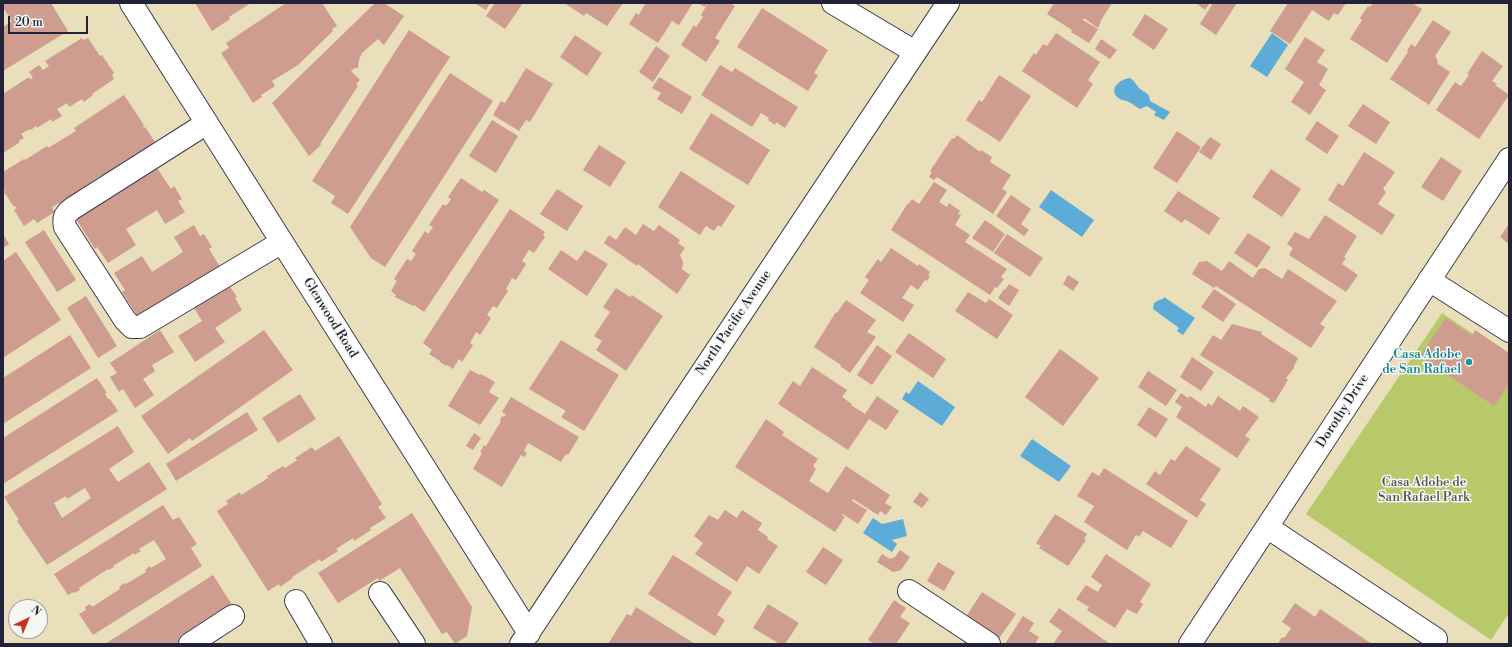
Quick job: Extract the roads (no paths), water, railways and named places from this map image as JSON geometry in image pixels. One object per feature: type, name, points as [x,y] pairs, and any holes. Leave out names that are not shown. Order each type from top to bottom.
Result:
[{"type":"street","name":"Glenwood Road","points":[[131,3],[282,242],[525,638]]},
{"type":"street","points":[[833,3],[915,52]]},
{"type":"street","name":"North Pacific Avenue","points":[[525,638],[948,3]]},
{"type":"street","points":[[207,123],[73,208],[66,214],[64,219],[65,227],[125,320],[132,327],[140,327],[282,242]]},
{"type":"street","name":"Dorothy Drive","points":[[1190,644],[1509,159]]},
{"type":"street","points":[[1429,280],[1509,331]]},
{"type":"street","points":[[1267,527],[1436,639]]},
{"type":"street","points":[[909,591],[989,644]]},
{"type":"street","points":[[380,593],[414,644]]},
{"type":"street","points":[[296,601],[321,644]]},
{"type":"street","points":[[190,644],[233,616]]},
{"type":"water","points":[[1272,33],[1288,45],[1267,77],[1250,66]]},
{"type":"water","points":[[1130,78],[1148,95],[1150,101],[1170,112],[1164,120],[1154,115],[1156,112],[1147,106],[1140,109],[1117,97],[1114,90],[1117,84]]},
{"type":"water","points":[[1051,190],[1094,220],[1082,237],[1039,207]]},
{"type":"water","points":[[1164,297],[1195,318],[1183,335],[1177,331],[1179,328],[1153,309],[1154,303],[1163,299]]},
{"type":"water","points":[[918,381],[955,407],[942,426],[902,399],[906,392],[909,394]]},
{"type":"water","points":[[1032,439],[1071,466],[1059,482],[1020,456]]},
{"type":"water","points":[[873,518],[882,524],[903,519],[907,536],[892,540],[897,544],[892,552],[863,533]]},
{"type":"place","name":"Casa Adobe de San Rafael","points":[[1469,362]]},
{"type":"park label","name":"Casa Adobe de San Rafael Park","points":[[1424,490]]}]
